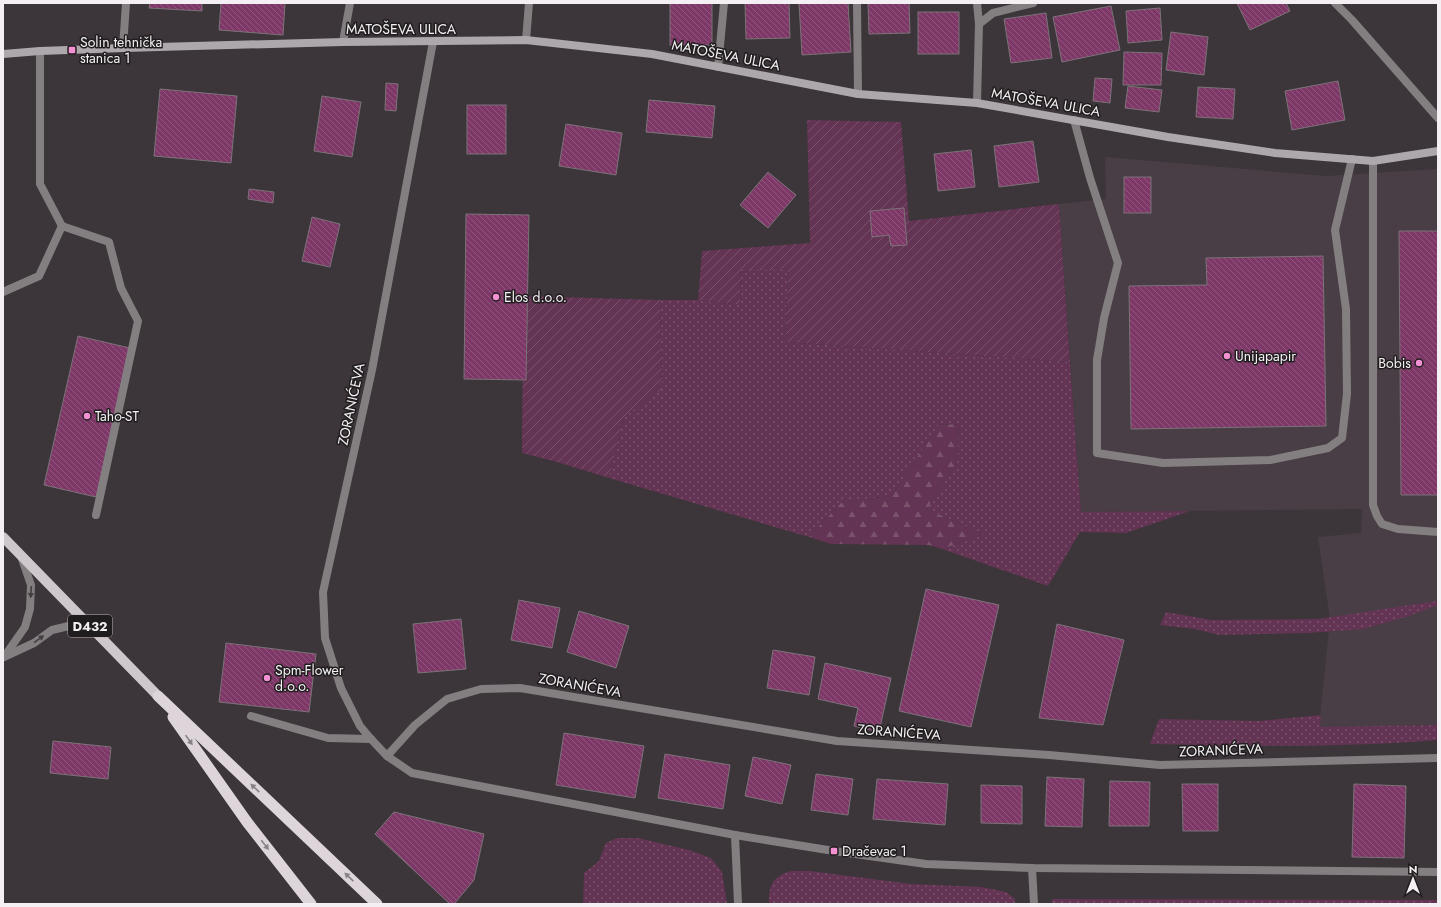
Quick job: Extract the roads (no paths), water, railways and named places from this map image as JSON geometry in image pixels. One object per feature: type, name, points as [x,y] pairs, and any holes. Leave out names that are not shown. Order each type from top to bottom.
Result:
[{"type":"highway","points":[[158,696],[247,822],[311,904]]},
{"type":"highway","points":[[158,696],[378,904]]},
{"type":"main road","name":"MATOŠEVA ULICA","points":[[3,54],[123,48],[343,42],[526,40],[652,54],[858,94],[977,103],[1168,137],[1275,153],[1373,161],[1438,151]]},
{"type":"main road","name":"D432","points":[[3,537],[158,696]]},
{"type":"street","points":[[123,48],[126,3]]},
{"type":"street","points":[[343,42],[350,3]]},
{"type":"street","points":[[526,40],[529,3]]},
{"type":"street","points":[[718,67],[724,3]]},
{"type":"street","points":[[857,3],[858,94]]},
{"type":"street","points":[[977,3],[979,24],[977,103]]},
{"type":"street","points":[[979,24],[993,13],[1033,3]]},
{"type":"street","points":[[1335,3],[1352,20],[1438,118]]},
{"type":"street","name":"ZORANIĆEVA","points":[[433,42],[372,370],[323,592],[325,638],[341,688],[360,726],[387,756],[412,773],[736,835]]},
{"type":"street","points":[[40,51],[40,184],[62,226],[109,242],[121,288],[138,321],[96,515]]},
{"type":"street","points":[[1074,120],[1090,178],[1118,263],[1104,318],[1097,360],[1097,453],[1163,463],[1270,460],[1328,448],[1342,438],[1347,394],[1346,309],[1335,230],[1352,159]]},
{"type":"street","points":[[1373,161],[1373,505],[1382,524],[1398,529],[1438,532]]},
{"type":"street","points":[[3,292],[39,276],[62,226]]},
{"type":"street","points":[[4,657],[25,627],[30,609],[31,585],[21,555]]},
{"type":"street","points":[[4,657],[34,643],[52,630],[73,625],[92,628]]},
{"type":"street","name":"ZORANIĆEVA","points":[[387,756],[415,725],[447,699],[481,689],[520,688],[837,741],[1050,755],[1160,765],[1438,758]]},
{"type":"street","points":[[251,716],[328,738],[371,739]]},
{"type":"street","points":[[738,904],[736,835],[926,864],[1032,868],[1438,872]]},
{"type":"street","points":[[1032,868],[1034,904]]},
{"type":"place","name":"Solin tehnička stanica 1","points":[[72,50]]},
{"type":"place","name":"Elos d.o.o.","points":[[496,297]]},
{"type":"place","name":"Unijapapir","points":[[1227,356]]},
{"type":"place","name":"Bobis","points":[[1419,363]]},
{"type":"place","name":"Taho-ST","points":[[87,416]]},
{"type":"place","name":"Spm-Flower d.o.o.","points":[[267,678]]},
{"type":"place","name":"Dračevac 1","points":[[834,851]]}]
